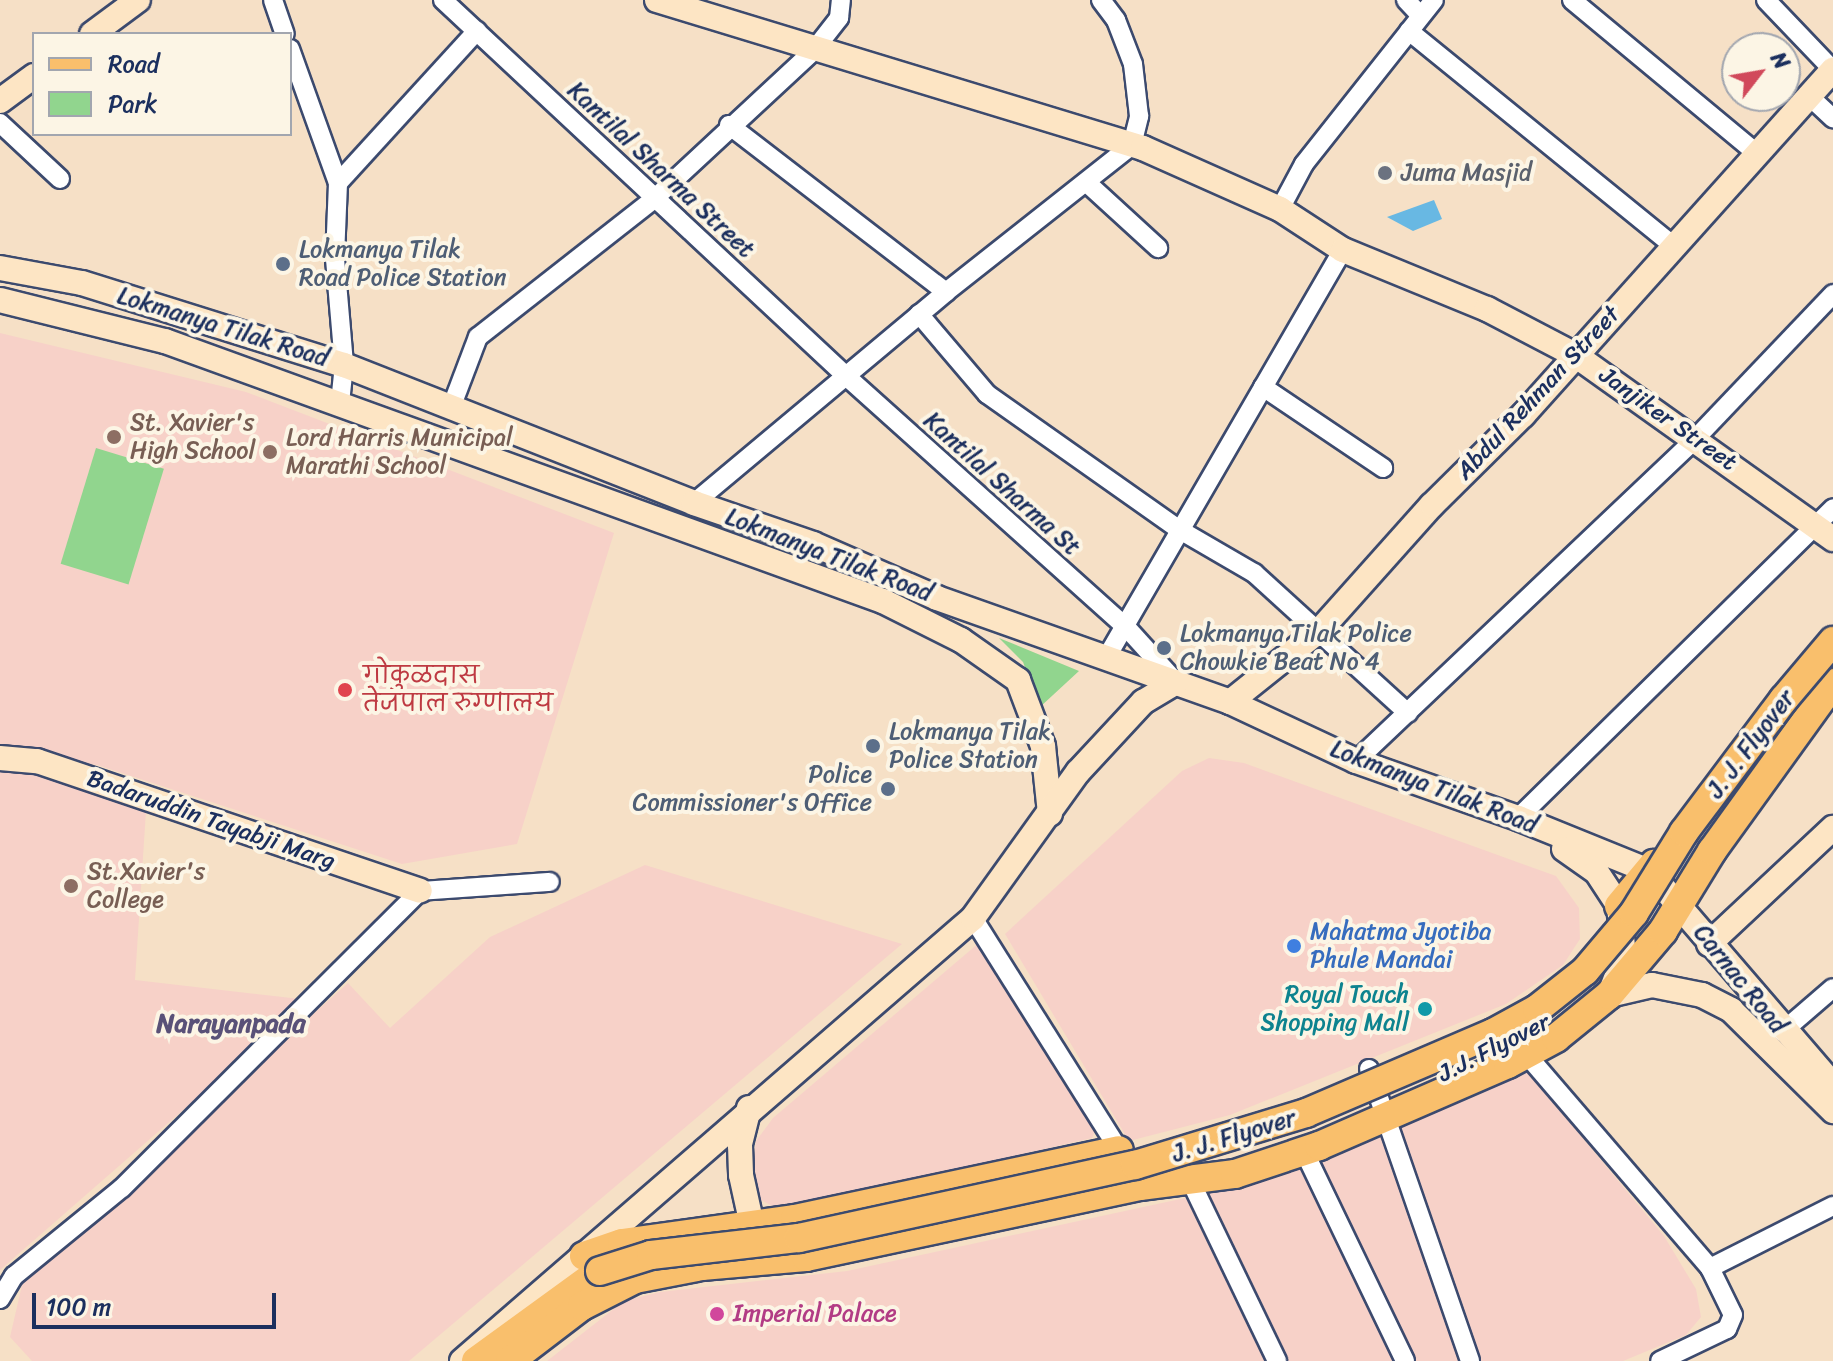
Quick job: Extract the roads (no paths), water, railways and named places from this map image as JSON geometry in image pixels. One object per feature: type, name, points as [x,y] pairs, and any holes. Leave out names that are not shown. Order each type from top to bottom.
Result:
[{"type":"main road","points":[[95,32],[138,0]]},
{"type":"main road","name":"Janjiker Street","points":[[657,0],[1132,145],[1280,209],[1343,250],[1487,309],[1575,355],[1828,523]]},
{"type":"main road","name":"Abdul Rehman Street","points":[[1230,702],[1321,629],[1833,70]]},
{"type":"main road","points":[[3,94],[32,77]]},
{"type":"main road","name":"Lokmanya Tilak Road","points":[[0,268],[82,283],[344,365],[694,503],[813,544],[924,592],[1105,660],[1230,702],[1356,761],[1518,818],[1649,871]]},
{"type":"main road","name":"Lokmanya Tilak Road","points":[[0,300],[165,341],[795,565],[961,640],[1018,680],[1032,707],[1043,746],[1050,814]]},
{"type":"main road","points":[[1619,906],[1649,871],[1768,706],[1833,628]]},
{"type":"main road","name":"J. J. Flyover","points":[[476,1361],[592,1263],[799,1238],[1135,1165],[1306,1113],[1493,1033],[1537,1009],[1585,971],[1634,913],[1729,772],[1833,641]]},
{"type":"main road","name":"J.J. Flyover","points":[[1182,1178],[1312,1130],[1501,1050],[1547,1025],[1598,984],[1648,924],[1699,842],[1833,658]]},
{"type":"main road","points":[[462,1361],[592,1263],[749,1108],[973,918],[1078,772],[1134,711],[1176,682]]},
{"type":"main road","points":[[510,1361],[582,1306],[635,1279],[702,1266],[806,1257],[1140,1186],[1182,1178],[1235,1174],[1304,1151],[1526,1054],[1609,995],[1680,905],[1833,683]]},
{"type":"main road","name":"Badaruddin Tayabji Marg","points":[[0,758],[37,761],[420,891]]},
{"type":"main road","points":[[1518,818],[1596,871],[1619,906],[1624,957],[1609,995]]},
{"type":"main road","points":[[1709,944],[1833,828]]},
{"type":"main road","name":"Carnac Road","points":[[1649,871],[1782,1032],[1833,1085]]},
{"type":"main road","name":"Carnac Road","points":[[1609,995],[1652,985],[1702,995],[1731,1010],[1833,1111]]},
{"type":"main road","points":[[749,1108],[740,1145],[741,1175],[752,1225],[770,1247],[806,1257]]},
{"type":"main road","points":[[592,1263],[647,1238],[752,1225],[1119,1150]]},
{"type":"street","points":[[273,0],[284,32]]},
{"type":"street","name":"Kantilal Sharma Street","points":[[443,0],[846,376]]},
{"type":"street","points":[[451,408],[478,337],[655,198],[729,125],[814,50],[839,18],[841,0]]},
{"type":"street","points":[[694,503],[919,314],[1132,145],[1139,116],[1133,64],[1116,20],[1101,0]]},
{"type":"street","points":[[1406,0],[1414,23],[1672,245]]},
{"type":"street","points":[[1280,209],[1304,164],[1434,0]]},
{"type":"street","points":[[1572,0],[1755,152]]},
{"type":"street","points":[[1766,0],[1833,70]]},
{"type":"street","points":[[338,183],[477,31]]},
{"type":"street","points":[[292,55],[338,183],[335,259],[344,365],[340,403]]},
{"type":"street","points":[[1809,96],[1833,118]]},
{"type":"street","points":[[0,123],[60,179]]},
{"type":"street","points":[[729,125],[946,292]]},
{"type":"street","points":[[1086,182],[1158,248]]},
{"type":"street","points":[[1105,660],[1127,628],[1180,530],[1343,250]]},
{"type":"street","points":[[1356,761],[1696,438],[1833,294]]},
{"type":"street","points":[[919,314],[987,394],[1180,530],[1254,573],[1321,629],[1408,713]]},
{"type":"street","name":"Kantilal Sharma St","points":[[846,376],[1127,628],[1176,682]]},
{"type":"street","points":[[1263,387],[1383,468]]},
{"type":"street","points":[[1518,818],[1828,523]]},
{"type":"street","points":[[0,1299],[14,1276],[122,1188],[420,891],[550,882]]},
{"type":"street","points":[[973,918],[1119,1150]]},
{"type":"street","points":[[1782,1032],[1833,988]]},
{"type":"street","points":[[1526,1054],[1710,1268],[1733,1315],[1727,1329],[1660,1361]]},
{"type":"street","points":[[1369,1069],[1470,1361]]},
{"type":"street","points":[[1304,1151],[1405,1361]]},
{"type":"street","points":[[1182,1178],[1277,1361]]},
{"type":"street","points":[[1710,1268],[1833,1206]]},
{"type":"water","points":[[1434,200],[1442,219],[1413,231],[1387,217]]},
{"type":"place","name":"Juma Masjid","points":[[1385,173]]},
{"type":"place","name":"Lokmanya Tilak Road Police Station","points":[[283,264]]},
{"type":"place","name":"St. Xavier's High School","points":[[114,437]]},
{"type":"place","name":"Lord Harris Municipal Marathi School","points":[[270,452]]},
{"type":"place","name":"Lokmanya Tilak Police Chowkie Beat No 4","points":[[1164,648]]},
{"type":"place","name":"गोकुळदास तेजपाल रुग्णालय","points":[[345,690]]},
{"type":"place","name":"Lokmanya Tilak Police Station","points":[[873,746]]},
{"type":"place","name":"Police Commissioner's Office","points":[[888,789]]},
{"type":"place","name":"St.Xavier's College","points":[[71,886]]},
{"type":"place","name":"Mahatma Jyotiba Phule Mandai","points":[[1294,946]]},
{"type":"place","name":"Royal Touch Shopping Mall","points":[[1425,1009]]},
{"type":"place","name":"Imperial Palace","points":[[717,1314]]},
{"type":"district","name":"Narayanpada","points":[[231,1024]]}]
